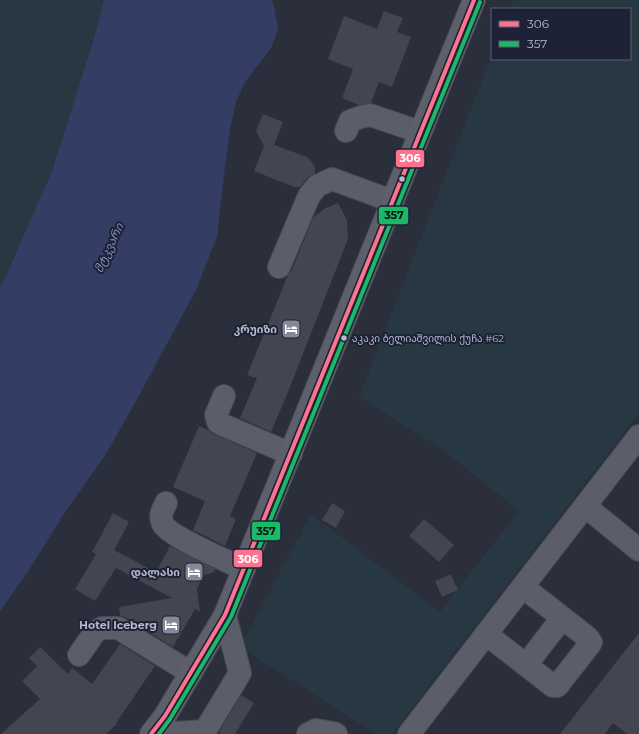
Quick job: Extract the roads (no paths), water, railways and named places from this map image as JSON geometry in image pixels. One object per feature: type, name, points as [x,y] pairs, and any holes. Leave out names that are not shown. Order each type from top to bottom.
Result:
[{"type":"main road","points":[[151,734],[165,716],[225,615],[474,0]]},
{"type":"lane","points":[[346,131],[350,121],[370,115],[420,132]]},
{"type":"lane","points":[[280,267],[309,196],[317,186],[332,179],[392,201]]},
{"type":"lane","points":[[224,396],[216,415],[218,422],[291,454]]},
{"type":"lane","points":[[409,734],[639,436]]},
{"type":"lane","points":[[166,503],[161,515],[163,525],[172,533],[199,548],[244,569]]},
{"type":"lane","points":[[585,506],[639,550]]},
{"type":"lane","points":[[486,634],[553,686],[557,686],[590,644],[589,639],[523,587]]},
{"type":"lane","points":[[158,734],[205,731],[240,673],[225,615]]},
{"type":"lane","points":[[526,665],[562,618]]},
{"type":"lane","points":[[79,655],[95,632],[102,628],[118,628],[191,673]]},
{"type":"lane","points":[[308,734],[316,730],[336,734]]},
{"type":"water","name":"მტკვარი","points":[[104,0],[271,0],[274,5],[278,30],[271,48],[245,82],[236,102],[230,130],[217,237],[196,290],[106,454],[65,512],[29,570],[0,611],[0,286],[6,276],[52,171],[95,35]]},
{"type":"place","name":"კრუიზი","points":[[291,329]]},
{"type":"place","name":"აკაკი ბელიაშვილის ქუჩა #62","points":[[344,338]]},
{"type":"place","name":"დალასი","points":[[194,572]]},
{"type":"place","name":"Hotel Iceberg","points":[[171,625]]}]
